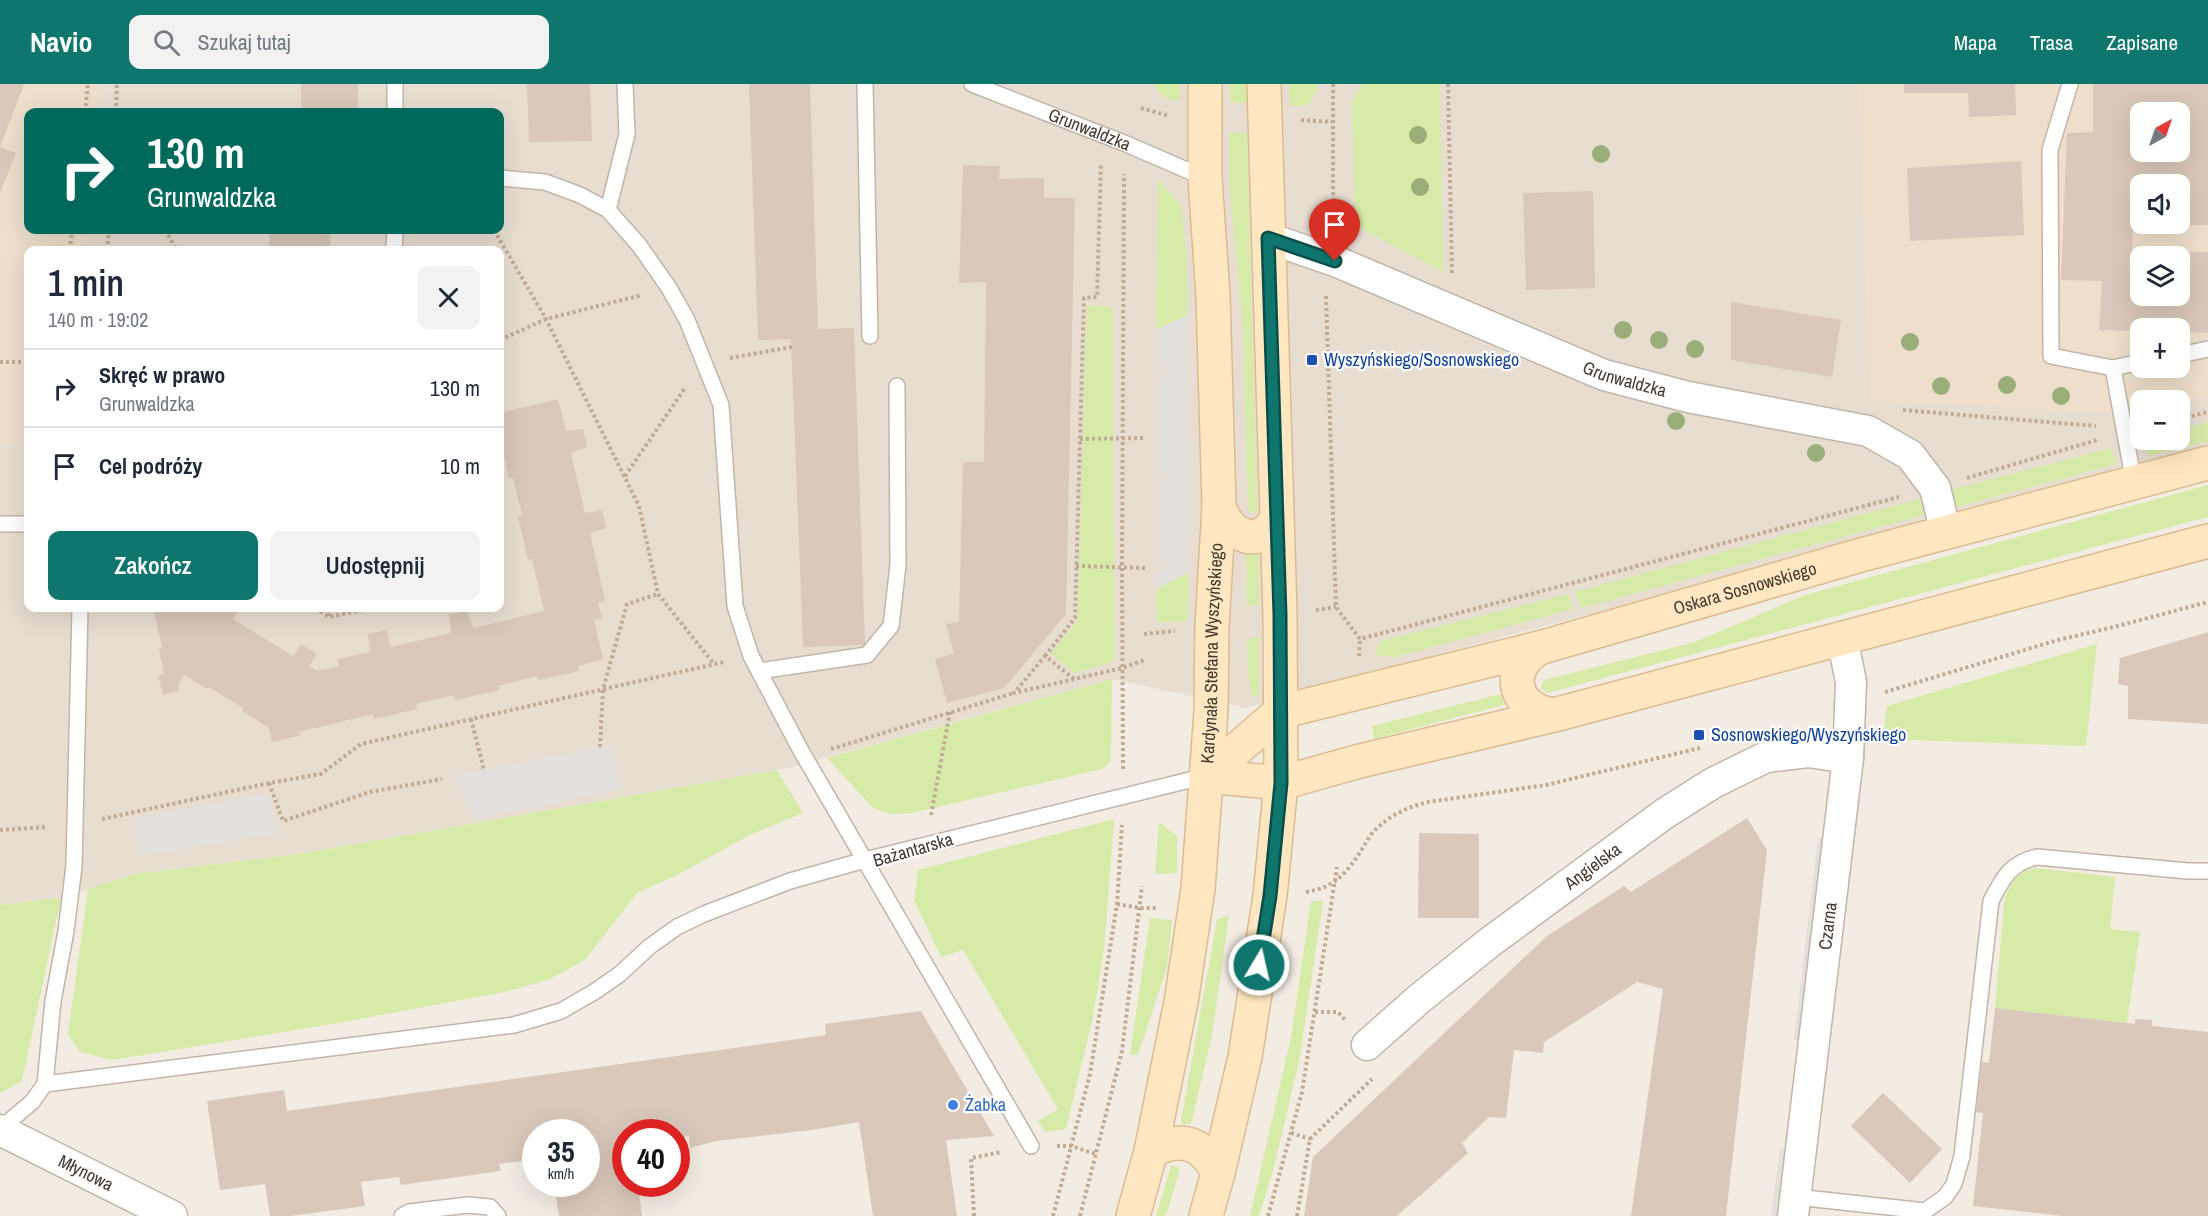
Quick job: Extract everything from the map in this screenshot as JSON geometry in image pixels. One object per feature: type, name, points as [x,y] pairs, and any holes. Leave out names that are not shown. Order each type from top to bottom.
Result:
[{"type":"street","name":"Kardynała Stefana Wyszyńskiego","points":[[1133,1216],[1151,1151],[1181,1002],[1198,890],[1211,711],[1212,626],[1219,506],[1214,296],[1205,177],[1205,84]]},
{"type":"street","points":[[1206,1216],[1245,1057],[1270,896],[1281,783],[1280,615],[1264,84]]},
{"type":"street","name":"Grunwaldzka","points":[[1268,238],[1335,261],[1604,375],[1688,397],[1868,431],[1910,455],[1935,488],[1946,533]]},
{"type":"street","name":"Oskara Sosnowskiego","points":[[1280,712],[1539,648],[1946,533],[2208,463]]},
{"type":"street","points":[[1219,506],[1222,518],[1229,527],[1239,534],[1251,537],[1263,535],[1272,528],[1277,517]]},
{"type":"street","points":[[1206,776],[1281,783],[1360,761],[1554,715],[2208,541]]},
{"type":"street","name":"Czarna","points":[[1795,1207],[1848,758],[1852,702],[1851,682],[1842,637]]},
{"type":"street","points":[[1539,648],[1522,661],[1517,682],[1525,702],[1533,709],[1554,715]]},
{"type":"street","points":[[1206,776],[1280,712]]},
{"type":"street","name":"Angielska","points":[[1367,1045],[1419,999],[1490,942],[1664,814],[1713,783],[1766,758],[1808,752],[1848,758]]},
{"type":"street","name":"Młynowa","points":[[0,1130],[172,1216]]},
{"type":"street","points":[[1151,1151],[1163,1144],[1177,1142],[1190,1144],[1203,1150],[1218,1173]]},
{"type":"lane","points":[[395,84],[396,108]]},
{"type":"lane","points":[[608,210],[627,134],[625,84]]},
{"type":"lane","points":[[865,84],[870,336]]},
{"type":"lane","name":"Grunwaldzka","points":[[972,84],[1205,177]]},
{"type":"lane","points":[[2070,84],[2050,150],[2051,356],[2113,368],[2130,364]]},
{"type":"lane","points":[[45,1084],[514,1025],[561,1011],[594,992],[620,974],[649,947],[677,927],[704,914],[790,881],[865,860],[800,749],[751,656],[735,606],[721,405],[687,320],[669,288],[639,245],[608,210],[580,195],[545,182],[504,178]]},
{"type":"lane","points":[[2190,353],[2208,349]]},
{"type":"lane","points":[[2113,368],[2134,483]]},
{"type":"lane","points":[[759,671],[867,655],[891,626],[898,565],[897,386]]},
{"type":"lane","points":[[0,524],[24,524]]},
{"type":"lane","points":[[0,1130],[32,1102],[45,1084],[53,1001],[71,896],[76,825],[80,612]]},
{"type":"lane","name":"Bażantarska","points":[[1031,1146],[865,860],[1206,776]]},
{"type":"lane","points":[[1795,1207],[1924,1210],[1946,1197],[1954,1184],[1962,1156],[1991,901],[2005,875],[2024,860],[2037,857],[2208,871]]},
{"type":"lane","points":[[402,1216],[409,1212],[468,1205],[490,1207],[498,1216]]},
{"type":"path","points":[[85,108],[88,84]]},
{"type":"path","points":[[116,108],[117,84]]},
{"type":"path","points":[[1333,84],[1335,261],[1326,292],[1336,608],[1360,639],[1935,488],[2126,431]]},
{"type":"path","points":[[1448,84],[1452,275]]},
{"type":"path","points":[[1141,108],[1172,117]]},
{"type":"path","points":[[1297,120],[1332,122]]},
{"type":"path","points":[[1014,693],[1075,618],[1084,298],[1097,297],[1102,135]]},
{"type":"path","points":[[1053,1216],[1090,1074],[1117,904],[1124,796],[1122,568],[1124,143]]},
{"type":"path","points":[[504,247],[546,318],[639,506],[658,594],[714,664]]},
{"type":"path","points":[[504,338],[546,318],[669,288]]},
{"type":"path","points":[[624,477],[703,362],[792,347]]},
{"type":"path","points":[[0,362],[24,363]]},
{"type":"path","points":[[1896,409],[2095,426],[2126,431]]},
{"type":"path","points":[[2190,416],[2208,412]]},
{"type":"path","points":[[1080,439],[1145,438]]},
{"type":"path","points":[[1077,566],[1145,568]]},
{"type":"path","points":[[600,747],[603,689],[627,604],[658,594]]},
{"type":"path","points":[[1852,702],[2058,640],[2208,602]]},
{"type":"path","points":[[321,612],[329,617],[353,612]]},
{"type":"path","points":[[329,617],[332,612]]},
{"type":"path","points":[[0,830],[76,825],[321,774],[361,744],[751,656]]},
{"type":"path","points":[[1045,656],[1074,679]]},
{"type":"path","points":[[800,749],[817,753],[1014,693],[1122,668],[1145,660]]},
{"type":"path","points":[[925,845],[950,712]]},
{"type":"path","points":[[471,719],[484,770]]},
{"type":"path","points":[[1270,896],[1322,889],[1335,883],[1347,872],[1374,831],[1386,820],[1410,806],[1546,785],[1710,745]]},
{"type":"path","points":[[269,783],[283,821],[370,792],[442,779]]},
{"type":"path","points":[[1268,1216],[1302,1092],[1337,867]]},
{"type":"path","points":[[1080,1216],[1122,1052],[1143,886]]},
{"type":"path","points":[[1117,904],[1141,908],[1195,908]]},
{"type":"path","points":[[1315,1011],[1338,1012]]},
{"type":"path","points":[[1297,1216],[1310,1139],[1376,1076]]},
{"type":"path","points":[[1291,1133],[1310,1139]]},
{"type":"path","points":[[974,1216],[971,1158],[1031,1146],[1071,1146],[1096,1154]]},
{"type":"shaded area","points":[[0,84],[2208,84],[2208,452],[1392,666],[1246,708],[1112,679],[788,768],[299,854],[134,874],[61,898],[0,905]]},
{"type":"shaded area","points":[[0,84],[101,84],[99,108],[24,108],[24,234],[91,234],[90,246],[24,246],[24,443],[0,442]]},
{"type":"shaded area","points":[[1858,84],[2208,84],[2208,396],[2190,400],[2190,390],[2130,390],[2130,413],[1870,400]]},
{"type":"shaded area","points":[[1187,315],[1188,572],[1156,589],[1157,574],[1170,564],[1168,560],[1157,566],[1157,482],[1169,477],[1168,471],[1156,474],[1157,377],[1170,371],[1169,365],[1156,369],[1156,330]]},
{"type":"shaded area","points":[[611,745],[622,789],[474,820],[454,776]]},
{"type":"shaded area","points":[[267,794],[279,833],[141,856],[133,818]]},
{"type":"shaded area","points":[[1818,838],[1827,839],[1803,1041],[1794,1040]]},
{"type":"shaded area","points":[[1780,1149],[1790,1150],[1782,1216],[1771,1216]]},
{"type":"green space","points":[[1154,84],[1180,84],[1180,101],[1164,97]]},
{"type":"green space","points":[[1230,84],[1247,84],[1248,103],[1230,102]]},
{"type":"green space","points":[[1289,84],[1317,84],[1318,88],[1310,103],[1290,106]]},
{"type":"green space","points":[[1364,84],[1440,84],[1443,272],[1356,226],[1352,102]]},
{"type":"green space","points":[[1229,133],[1247,133],[1257,512],[1248,511],[1243,324],[1229,182]]},
{"type":"green space","points":[[1158,179],[1181,205],[1187,258],[1187,315],[1156,330]]},
{"type":"green space","points":[[1087,305],[1113,307],[1114,661],[1075,673],[1051,654],[1078,619]]},
{"type":"green space","points":[[2208,422],[2208,441],[2190,446],[2190,426]]},
{"type":"green space","points":[[2112,448],[2116,464],[1953,508],[1946,491]]},
{"type":"green space","points":[[2146,450],[2172,450],[2148,456]]},
{"type":"green space","points":[[2208,485],[2208,517],[1547,693],[1541,688],[1544,680],[1695,642],[1805,595]]},
{"type":"green space","points":[[1920,499],[1924,515],[1581,608],[1575,592]]},
{"type":"green space","points":[[1251,548],[1258,552],[1259,605],[1247,606],[1246,554]]},
{"type":"green space","points":[[1188,572],[1187,621],[1157,623],[1156,589]]},
{"type":"green space","points":[[1568,594],[1573,609],[1395,657],[1375,655],[1380,641]]},
{"type":"green space","points":[[1259,637],[1259,695],[1253,697],[1248,678],[1247,639]]},
{"type":"green space","points":[[2097,644],[2086,746],[1883,739],[1887,706]]},
{"type":"green space","points":[[1112,679],[1111,761],[1102,769],[912,813],[890,814],[873,808],[827,758]]},
{"type":"green space","points":[[1501,694],[1504,705],[1374,739],[1372,726]]},
{"type":"green space","points":[[777,770],[803,813],[750,835],[677,875],[637,893],[585,960],[550,979],[509,991],[344,1022],[112,1060],[80,1052],[68,1034],[88,889],[134,874],[299,854]]},
{"type":"green space","points":[[1114,819],[1104,950],[1093,1017],[1066,1129],[1045,1132],[1038,1121],[1058,1109],[963,950],[941,957],[914,900],[918,870]]},
{"type":"green space","points":[[1159,822],[1177,836],[1177,873],[1155,874]]},
{"type":"green space","points":[[2036,868],[2115,877],[2110,929],[2140,932],[2127,1023],[1995,1008],[2006,897],[2018,876]]},
{"type":"green space","points":[[61,898],[22,1081],[0,1093],[0,905]]},
{"type":"green space","points":[[1311,901],[1323,901],[1300,1057],[1273,1171],[1259,1216],[1250,1216],[1291,1037]]},
{"type":"green space","points":[[1229,916],[1212,1035],[1191,1124],[1182,1124],[1217,919]]},
{"type":"green space","points":[[1150,918],[1172,920],[1167,967],[1138,1055],[1130,1055]]},
{"type":"green space","points":[[1171,1166],[1180,1169],[1166,1216],[1156,1216]]},
{"type":"building","points":[[0,84],[24,84],[0,147]]},
{"type":"building","points":[[301,84],[358,84],[358,108],[301,108]]},
{"type":"building","points":[[527,84],[590,84],[592,141],[529,142]]},
{"type":"building","points":[[749,84],[810,84],[818,329],[854,328],[865,645],[803,647],[791,339],[758,340]]},
{"type":"building","points":[[1904,84],[2015,84],[2016,115],[1969,117],[1968,93],[1904,93]]},
{"type":"building","points":[[2093,84],[2208,84],[2208,225],[2190,225],[2190,174],[2130,174],[2130,234],[2133,234],[2132,246],[2130,246],[2130,306],[2190,306],[2190,252],[2208,252],[2208,333],[2190,332],[2190,318],[2130,318],[2130,331],[2099,330],[2102,281],[2061,280],[2067,133],[2093,132]]},
{"type":"building","points":[[0,147],[16,153],[0,193]]},
{"type":"building","points":[[2021,161],[2024,235],[1910,241],[1907,168]]},
{"type":"building","points":[[963,165],[1000,166],[999,179],[1044,178],[1044,198],[1075,198],[1066,614],[1004,688],[947,703],[935,659],[954,653],[946,624],[959,622],[963,462],[984,462],[986,282],[959,283]]},
{"type":"building","points":[[1593,191],[1595,288],[1526,290],[1523,193]]},
{"type":"building","points":[[269,234],[331,234],[330,246],[269,246]]},
{"type":"building","points":[[1731,302],[1841,320],[1832,377],[1731,360]]},
{"type":"building","points":[[558,399],[566,431],[583,429],[587,447],[571,453],[585,513],[602,510],[606,528],[590,533],[605,601],[598,603],[602,618],[594,620],[603,659],[578,666],[579,671],[538,680],[537,676],[498,686],[499,690],[456,700],[454,695],[416,704],[417,709],[374,719],[373,714],[299,732],[300,736],[272,742],[269,728],[242,711],[243,708],[184,675],[178,686],[179,691],[163,695],[158,676],[164,674],[159,648],[162,647],[154,612],[237,612],[233,619],[293,656],[301,644],[317,654],[309,666],[317,671],[339,666],[337,659],[370,652],[368,634],[386,630],[391,647],[451,633],[449,615],[467,612],[473,628],[544,611],[532,559],[528,560],[518,516],[522,515],[513,478],[509,479],[504,455],[504,412]]},
{"type":"building","points":[[2208,632],[2208,724],[2128,719],[2128,686],[2118,684],[2120,658]]},
{"type":"building","points":[[1747,818],[1767,850],[1726,1216],[1631,1216],[1663,989],[1637,982],[1544,1042],[1543,1053],[1514,1050],[1506,1118],[1489,1117],[1462,1143],[1468,1153],[1397,1216],[1304,1216],[1313,1157],[1547,936],[1624,886],[1631,892]]},
{"type":"building","points":[[1419,833],[1479,834],[1479,918],[1418,918]]},
{"type":"building","points":[[1995,1008],[2135,1024],[2135,1019],[2152,1020],[2152,1026],[2208,1032],[2208,1216],[2063,1216],[1973,1206],[1983,1113],[1976,1112],[1982,1062],[1989,1063]]},
{"type":"building","points":[[921,1011],[994,1136],[946,1140],[957,1216],[873,1216],[859,1122],[716,1141],[690,1148],[690,1119],[612,1119],[612,1197],[640,1197],[642,1216],[559,1216],[556,1197],[600,1197],[600,1119],[522,1119],[522,1161],[499,1164],[501,1171],[401,1185],[399,1177],[361,1182],[365,1206],[290,1216],[270,1216],[265,1184],[220,1190],[207,1101],[284,1090],[287,1111],[826,1035],[825,1024]]},
{"type":"building","points":[[1883,1093],[1942,1149],[1910,1183],[1851,1126]]},
{"type":"place","name":"Wyszyńskiego/Sosnowskiego","points":[[1312,360]]},
{"type":"place","name":"Sosnowskiego/Wyszyńskiego","points":[[1699,735]]},
{"type":"place","name":"Żabka","points":[[953,1105]]},
{"type":"route","points":[[1259,965],[1270,896],[1281,783],[1280,615],[1268,238],[1335,261]]}]
